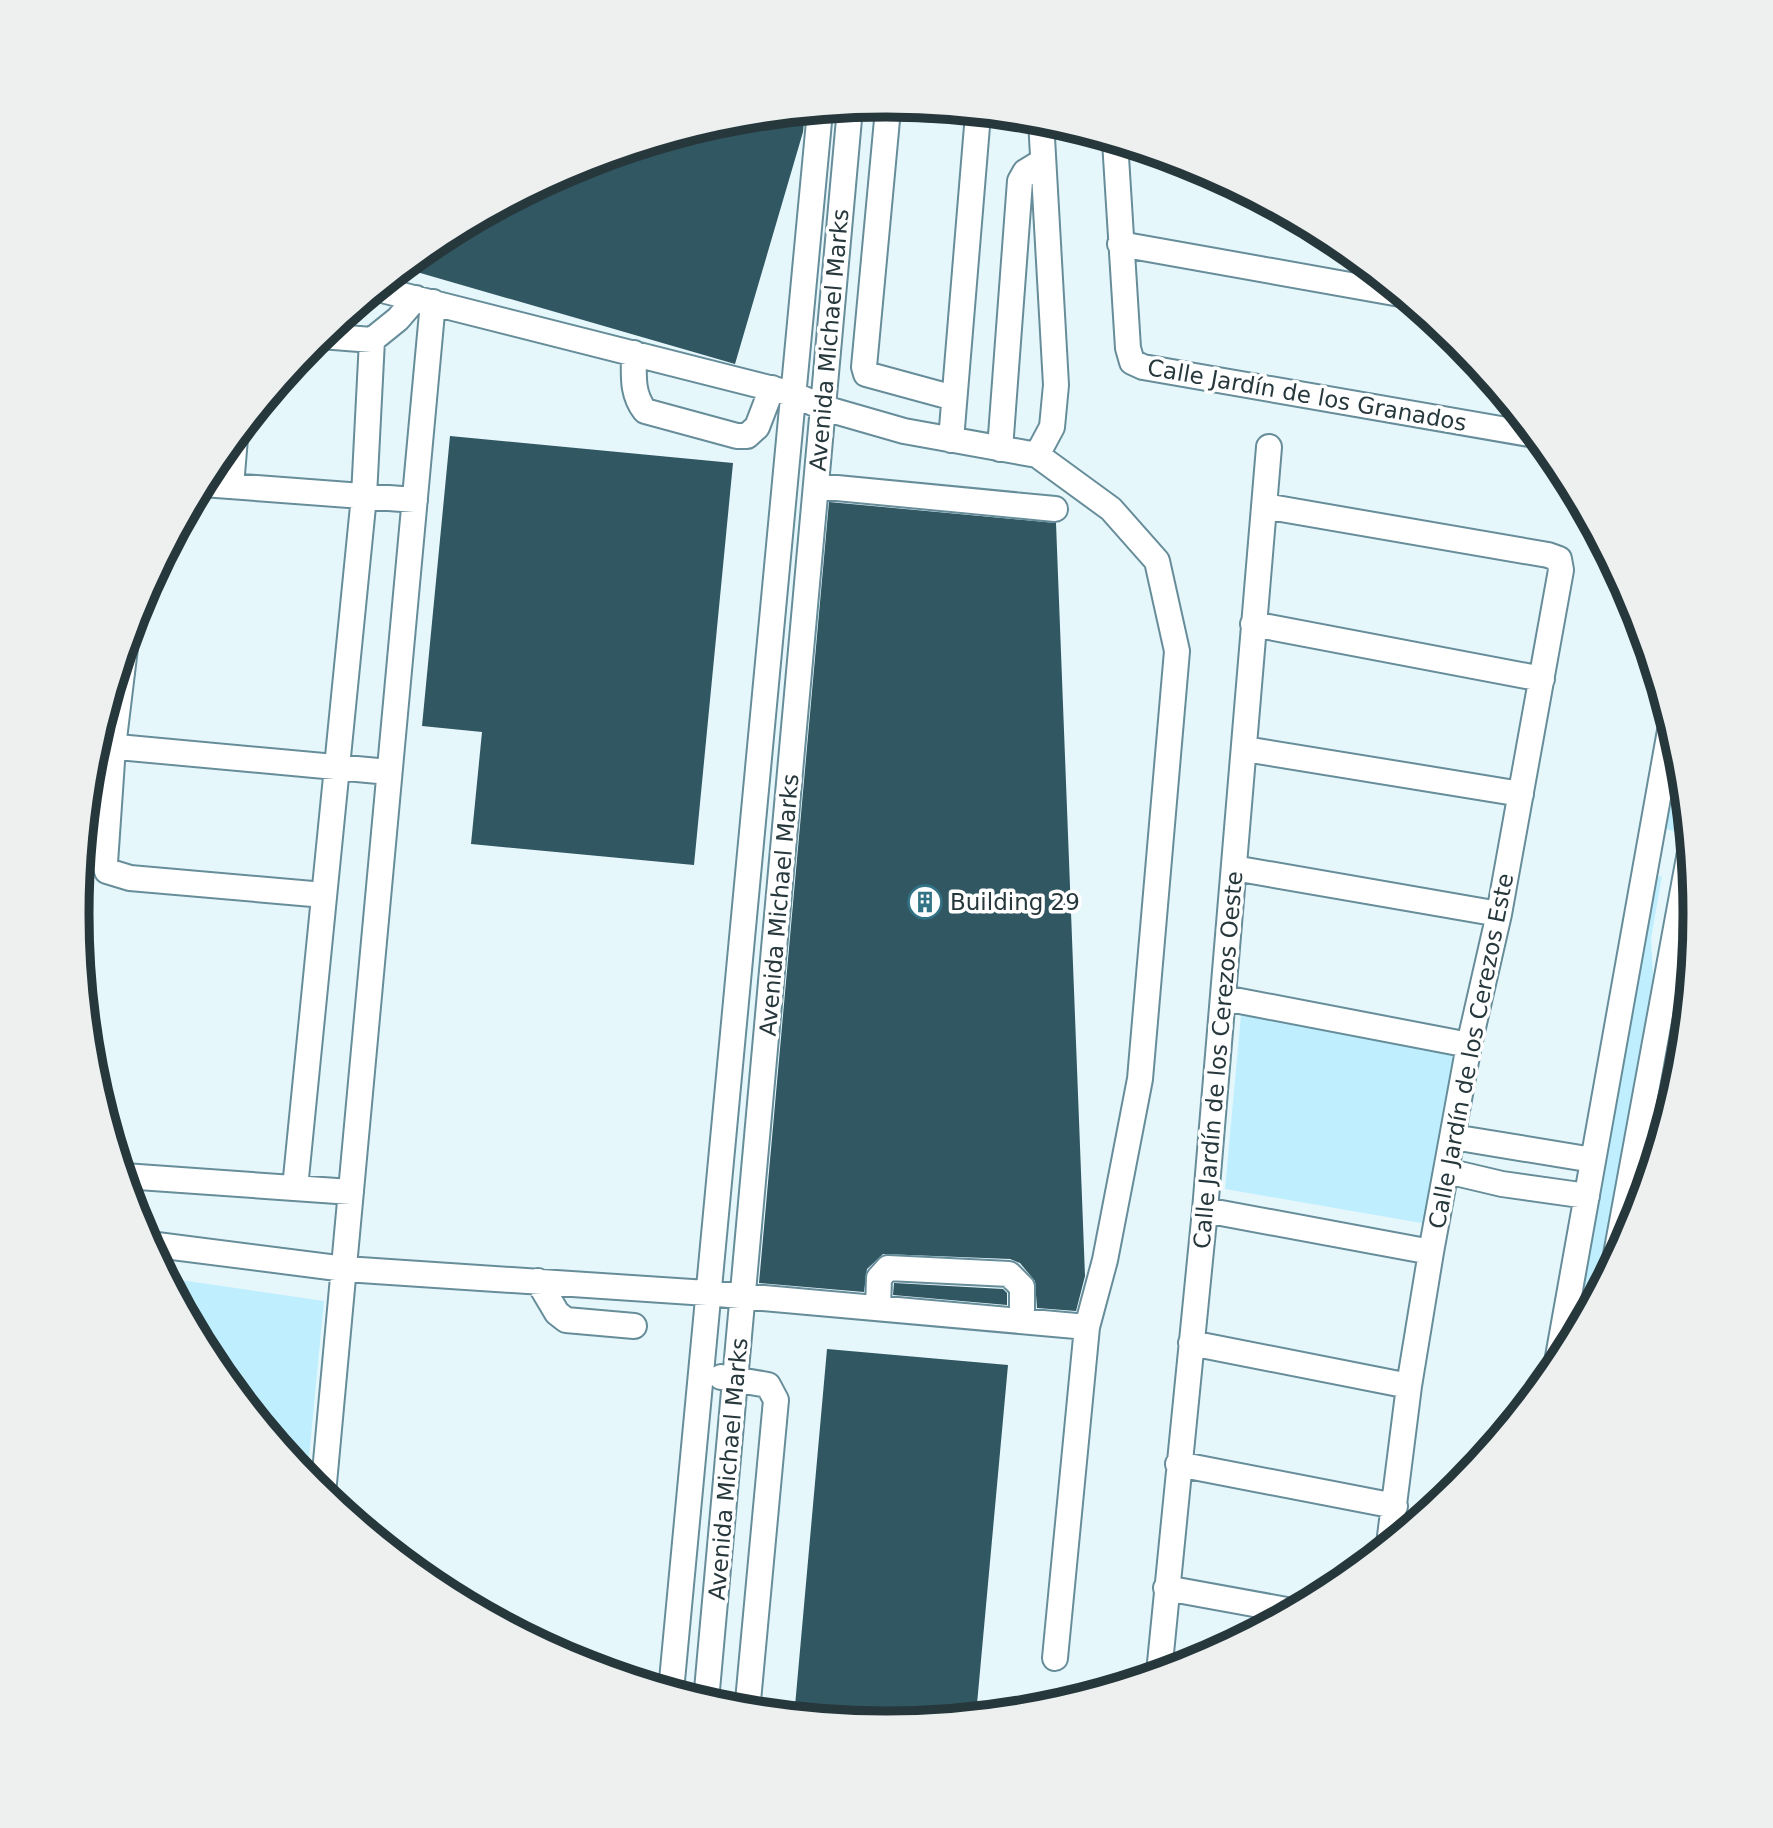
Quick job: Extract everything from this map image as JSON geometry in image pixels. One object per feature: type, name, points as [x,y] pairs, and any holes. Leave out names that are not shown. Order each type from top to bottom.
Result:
[{"type":"street","points":[[887,117],[864,367],[866,374],[906,388],[954,398]]},
{"type":"street","name":"Avenida Michael Marks","points":[[707,1690],[849,118]]},
{"type":"street","name":"Avenida Michael Marks","points":[[672,1682],[700,1377],[782,391],[802,298],[819,120]]},
{"type":"street","points":[[951,440],[977,122]]},
{"type":"street","points":[[1037,455],[1052,427],[1056,385],[1042,132]]},
{"type":"street","name":"Calle Jardín de los Granados","points":[[1115,151],[1128,348],[1132,362],[1143,367],[1522,433]]},
{"type":"street","points":[[1000,449],[1020,181],[1025,172],[1043,162]]},
{"type":"street","points":[[1120,244],[1384,291]]},
{"type":"street","points":[[389,291],[782,391],[824,408],[904,431],[1037,455],[1111,509],[1157,561],[1177,651],[1140,1079],[1105,1260],[1087,1328],[1055,1658]]},
{"type":"street","points":[[802,298],[832,302]]},
{"type":"street","points":[[337,337],[372,340],[425,300]]},
{"type":"street","points":[[324,1479],[415,500],[425,300]]},
{"type":"street","points":[[295,1188],[364,496],[372,340]]},
{"type":"street","points":[[634,353],[636,400],[645,411],[737,436],[747,436],[757,427],[782,391]]},
{"type":"street","points":[[904,431],[906,388]]},
{"type":"street","name":"Calle Jardín de los Cerezos Oeste","points":[[1160,1663],[1205,1210],[1269,447]]},
{"type":"street","points":[[231,486],[233,458]]},
{"type":"street","points":[[215,485],[415,500]]},
{"type":"street","points":[[816,486],[1055,509]]},
{"type":"street","name":"Calle Jardín de los Cerezos Este","points":[[1264,506],[1559,559],[1561,570],[1499,914],[1469,1045],[1431,1252],[1409,1386],[1391,1531]]},
{"type":"street","points":[[1253,624],[1542,679]]},
{"type":"street","points":[[108,746],[389,772]]},
{"type":"street","points":[[1245,749],[1521,794]]},
{"type":"street","points":[[1562,1337],[1666,750]]},
{"type":"street","points":[[104,763],[107,871],[130,878],[324,895]]},
{"type":"street","points":[[1648,850],[1681,854]]},
{"type":"street","points":[[1234,867],[1499,914]]},
{"type":"street","points":[[1622,1221],[1683,888]]},
{"type":"street","points":[[1224,998],[1469,1045]]},
{"type":"street","points":[[1453,1137],[1593,1160]]},
{"type":"street","points":[[1544,1190],[1547,1152]]},
{"type":"street","points":[[1447,1171],[1587,1196]]},
{"type":"street","points":[[134,1177],[351,1192]]},
{"type":"street","points":[[1205,1210],[1431,1252]]},
{"type":"street","points":[[162,1246],[345,1269],[707,1293],[1087,1328]]},
{"type":"street","points":[[878,1308],[879,1278],[888,1268],[1009,1274],[1022,1287],[1022,1321]]},
{"type":"street","points":[[538,1282],[557,1312],[566,1320],[634,1326]]},
{"type":"street","points":[[1191,1343],[1409,1386]]},
{"type":"street","points":[[700,1377],[737,1378],[768,1385],[776,1400],[748,1699]]},
{"type":"street","points":[[1178,1464],[1395,1506]]},
{"type":"street","points":[[1166,1588],[1277,1608]]},
{"type":"shaded area","points":[[1673,785],[1679,834],[1665,828]]},
{"type":"shaded area","points":[[1662,876],[1651,939],[1653,975],[1601,1269],[1569,1325],[1648,878]]},
{"type":"shaded area","points":[[1241,1015],[1457,1056],[1427,1224],[1225,1189]]},
{"type":"shaded area","points":[[178,1280],[324,1301],[308,1463],[254,1399],[224,1357]]},
{"type":"building","points":[[804,121],[735,364],[415,271],[488,224],[581,177],[680,144],[731,132]]},
{"type":"building","points":[[450,436],[733,463],[694,865],[471,844],[482,732],[422,726]]},
{"type":"building","name":"Building 29","points":[[829,502],[1056,523],[1085,1276],[1076,1311],[1037,1308],[1035,1281],[1020,1263],[1010,1259],[883,1254],[867,1269],[864,1292],[759,1283]]},
{"type":"building","points":[[894,1283],[1003,1289],[1007,1293],[1007,1305],[893,1295]]},
{"type":"building","points":[[827,1349],[1008,1365],[977,1706],[939,1710],[886,1711],[795,1706]]},
{"type":"place","name":"Building 29","points":[[925,902]]}]
